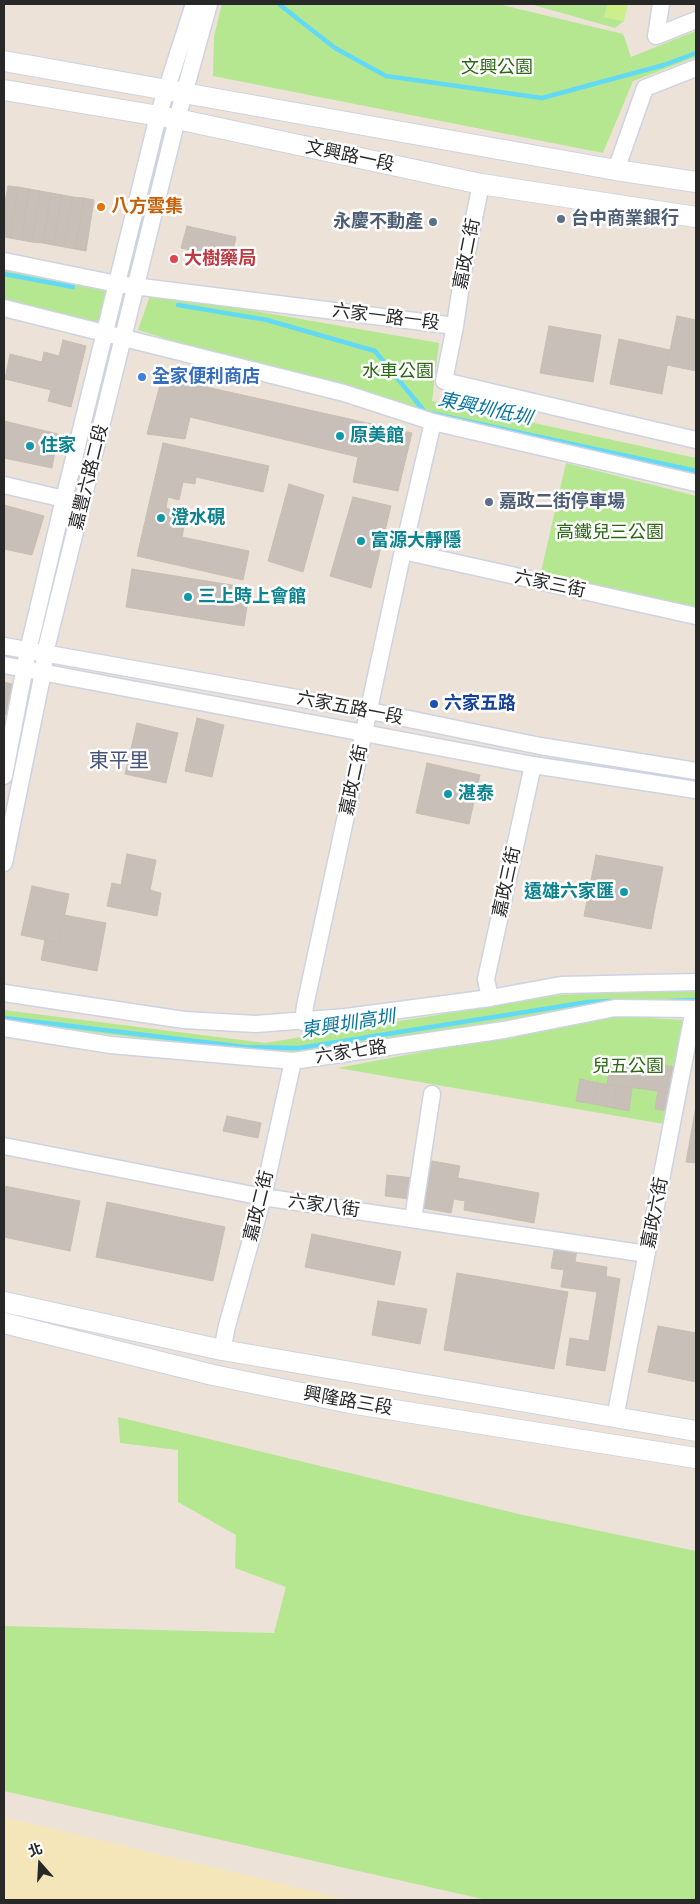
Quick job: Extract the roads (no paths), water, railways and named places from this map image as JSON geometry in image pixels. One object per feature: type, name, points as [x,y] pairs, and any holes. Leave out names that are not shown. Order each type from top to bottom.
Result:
[{"type":"street","points":[[176,91],[194,4]]},
{"type":"street","points":[[176,91],[209,4]]},
{"type":"street","points":[[661,4],[656,36],[696,20]]},
{"type":"street","name":"文興路一段","points":[[4,61],[616,170],[696,182]]},
{"type":"street","points":[[616,170],[645,88],[696,68]]},
{"type":"street","name":"文興路一段","points":[[4,90],[168,117],[481,184],[696,217]]},
{"type":"street","name":"嘉豐六路二段","points":[[4,776],[28,651],[117,284],[176,91]]},
{"type":"street","name":"嘉豐六路二段","points":[[4,863],[43,672],[45,653],[136,286],[168,117]]},
{"type":"street","name":"嘉政二街","points":[[455,326],[463,272],[481,184]]},
{"type":"street","name":"六家一路一段","points":[[4,261],[117,284],[455,326],[444,381],[696,440]]},
{"type":"street","points":[[4,308],[344,392],[433,422],[696,483]]},
{"type":"street","name":"嘉政二街","points":[[303,1022],[403,551],[433,422]]},
{"type":"street","points":[[4,486],[64,499]]},
{"type":"street","name":"六家三街","points":[[403,551],[696,616]]},
{"type":"street","name":"六家五路一段","points":[[4,646],[370,711],[540,746],[696,771]]},
{"type":"street","name":"六家五路一段","points":[[4,665],[532,765],[696,790]]},
{"type":"street","name":"嘉政三街","points":[[490,998],[486,979],[532,765]]},
{"type":"street","name":"六家七路","points":[[4,992],[184,1020],[256,1024],[303,1022],[490,998],[560,985],[696,982]]},
{"type":"street","name":"六家七路","points":[[4,1028],[111,1045],[293,1061],[504,1030],[616,1008],[695,1009]]},
{"type":"street","name":"嘉政六街","points":[[615,1418],[695,1009]]},
{"type":"street","name":"嘉政二街","points":[[222,1350],[263,1197],[293,1061]]},
{"type":"street","points":[[413,1220],[432,1094]]},
{"type":"street","name":"六家八街","points":[[4,1146],[263,1197],[647,1254]]},
{"type":"street","name":"興隆路三段","points":[[4,1302],[222,1350],[696,1431]]},
{"type":"street","name":"興隆路三段","points":[[4,1324],[213,1374],[350,1402],[696,1458]]},
{"type":"waterway","points":[[280,5],[335,48],[386,76],[542,98],[664,65],[696,53]]},
{"type":"waterway","name":"東興圳低圳","points":[[4,274],[73,287]]},
{"type":"waterway","name":"東興圳低圳","points":[[178,305],[267,320],[375,351],[425,412],[696,471]]},
{"type":"waterway","name":"東興圳高圳","points":[[670,1001],[696,1000]]},
{"type":"waterway","name":"東興圳高圳","points":[[4,1018],[245,1047],[299,1048],[588,1002],[612,1001]]},
{"type":"place","name":"八方雲集","points":[[101,207]]},
{"type":"place","name":"台中商業銀行","points":[[561,219]]},
{"type":"place","name":"永慶不動產","points":[[433,222]]},
{"type":"place","name":"大樹藥局","points":[[174,259]]},
{"type":"place","name":"全家便利商店","points":[[142,377]]},
{"type":"place","name":"原美館","points":[[340,436]]},
{"type":"place","name":"住家","points":[[30,446]]},
{"type":"place","name":"嘉政二街停車場","points":[[489,502]]},
{"type":"place","name":"澄水硯","points":[[161,518]]},
{"type":"place","name":"富源大靜隱","points":[[361,541]]},
{"type":"place","name":"三上時上會館","points":[[188,597]]},
{"type":"place","name":"六家五路","points":[[434,704]]},
{"type":"place","name":"湛泰","points":[[448,794]]},
{"type":"place","name":"遠雄六家匯","points":[[624,892]]},
{"type":"district","name":"東平里","points":[[119,761]]},
{"type":"park label","name":"文興公園","points":[[497,68]]},
{"type":"park label","name":"水車公園","points":[[398,372]]},
{"type":"park label","name":"高鐵兒三公園","points":[[610,533]]},
{"type":"park label","name":"兒五公園","points":[[628,1067]]}]
